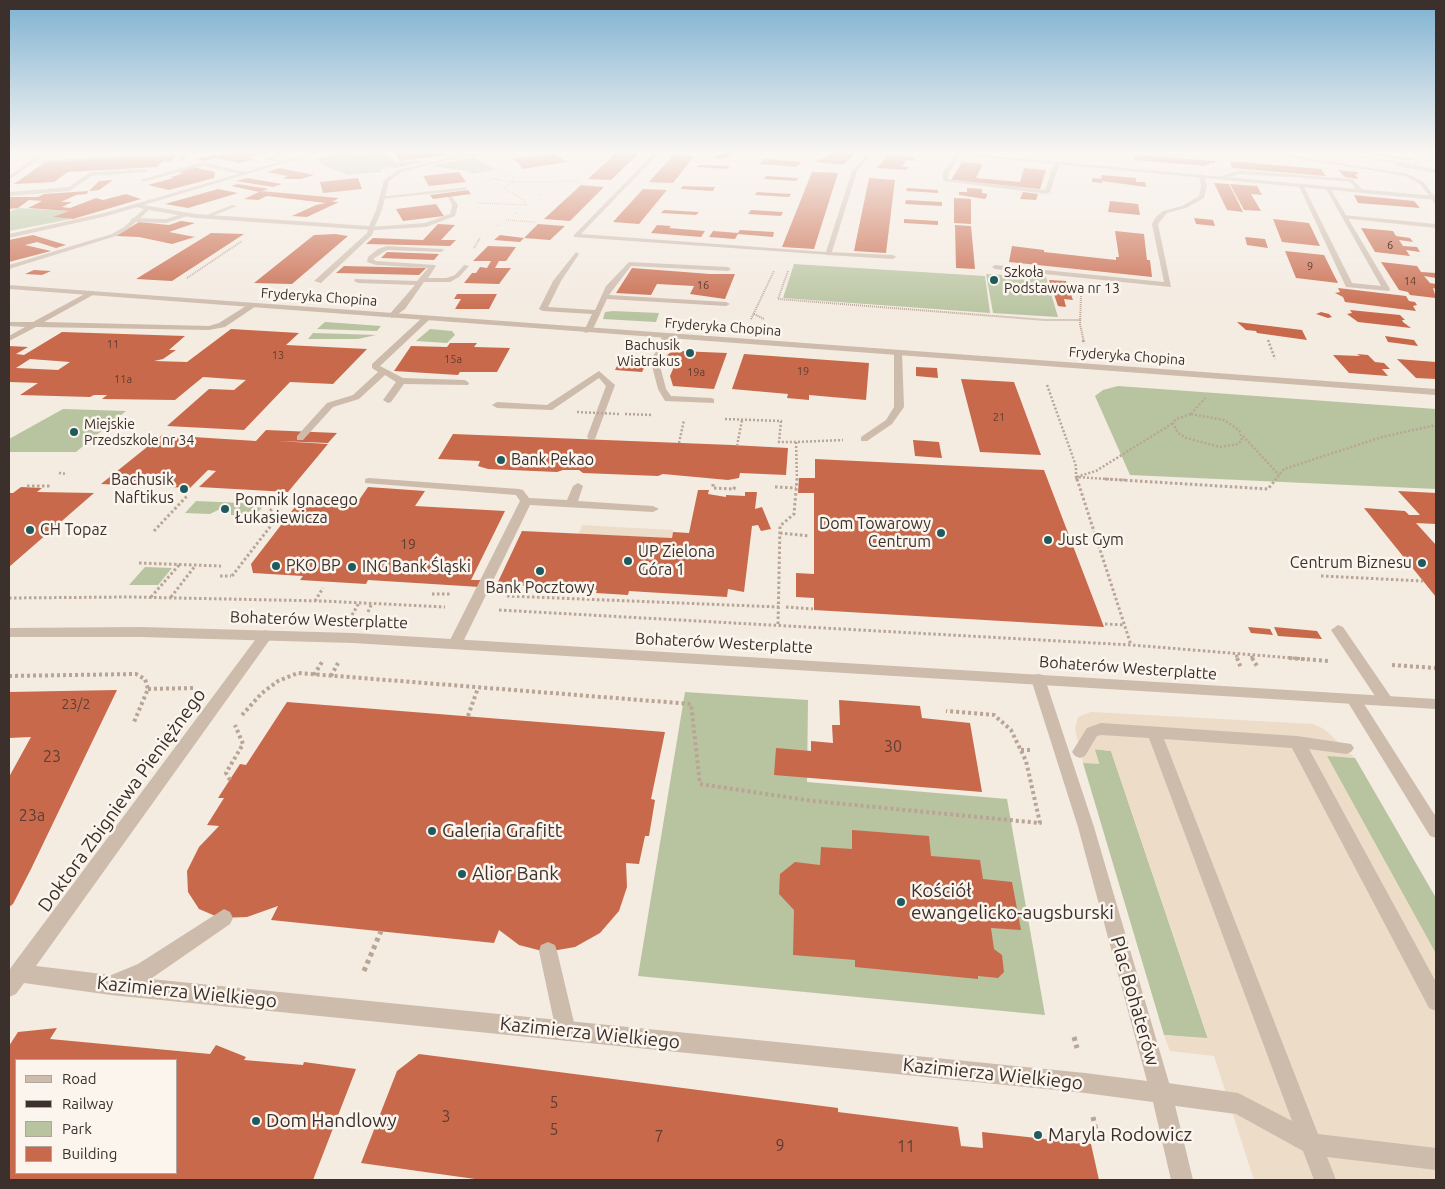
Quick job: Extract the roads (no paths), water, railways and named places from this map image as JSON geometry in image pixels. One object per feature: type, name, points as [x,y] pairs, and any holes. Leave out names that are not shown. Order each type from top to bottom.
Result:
[{"type":"street","points":[[9,236],[81,221],[136,206]]},
{"type":"street","points":[[140,206],[206,217],[371,228],[426,225],[453,216],[455,206]]},
{"type":"street","points":[[206,217],[233,206]]},
{"type":"street","points":[[318,280],[370,234],[379,206]]},
{"type":"street","points":[[605,206],[576,236],[893,257]]},
{"type":"street","points":[[829,254],[844,206]]},
{"type":"street","points":[[995,267],[1168,285],[1154,224],[1165,212],[1185,206]]},
{"type":"street","points":[[1311,206],[1349,285],[1386,289],[1338,206]]},
{"type":"street","points":[[9,268],[114,235],[126,228],[148,208]]},
{"type":"street","points":[[133,220],[166,221],[185,215]]},
{"type":"street","points":[[1344,217],[1436,226]]},
{"type":"street","points":[[418,231],[426,225]]},
{"type":"street","points":[[392,316],[402,307],[419,282],[433,266],[376,263],[370,261],[370,258],[380,250],[387,248],[441,250]]},
{"type":"street","points":[[576,254],[557,281],[543,309],[597,312]]},
{"type":"street","points":[[588,331],[605,297],[629,264],[728,269]]},
{"type":"street","points":[[358,281],[419,282],[446,280],[457,276],[466,266]]},
{"type":"street","name":"Fryderyka Chopina","points":[[9,287],[1436,392]]},
{"type":"street","points":[[9,339],[90,294]]},
{"type":"street","points":[[605,297],[726,304]]},
{"type":"street","points":[[9,324],[37,322],[209,328],[222,325],[252,306]]},
{"type":"street","points":[[426,319],[375,366],[401,381],[465,383]]},
{"type":"street","points":[[666,336],[656,362],[662,389],[668,399],[710,401]]},
{"type":"street","points":[[864,439],[889,422],[899,407],[898,353]]},
{"type":"street","points":[[300,438],[330,405],[356,397],[384,371]]},
{"type":"street","points":[[497,405],[548,408],[599,374],[611,385],[592,437]]},
{"type":"street","points":[[388,400],[401,381]]},
{"type":"street","points":[[369,481],[519,492],[526,502]]},
{"type":"street","points":[[571,504],[578,486]]},
{"type":"street","points":[[526,502],[653,509]]},
{"type":"street","points":[[455,644],[526,502]]},
{"type":"street","points":[[1338,630],[1358,663],[1386,702]]},
{"type":"street","name":"Bohaterów Westerplatte","points":[[9,633],[98,632],[266,635],[455,644],[1436,704]]},
{"type":"street","name":"Doktora Zbigniewa Pieniężnego","points":[[14,980],[197,733],[266,635]]},
{"type":"street","name":"Plac Bohaterów","points":[[1038,679],[1086,827],[1161,1093],[1182,1180]]},
{"type":"street","points":[[1354,700],[1436,831]]},
{"type":"street","points":[[1080,752],[1092,732],[1101,729],[1297,742],[1346,748]]},
{"type":"street","points":[[1154,732],[1325,1180]]},
{"type":"street","points":[[1297,742],[1436,1001]]},
{"type":"street","points":[[111,985],[146,971],[224,918]]},
{"type":"street","points":[[548,951],[566,1031]]},
{"type":"street","name":"Kazimierza Wielkiego","points":[[14,980],[111,985],[1085,1083],[1238,1104],[1312,1144]]},
{"type":"street","points":[[1312,1144],[1436,1159]]},
{"type":"place","name":"Szkoła Podstawowa nr 13","points":[[994,280]]},
{"type":"place","name":"Bachusik Wiatrakus","points":[[690,353]]},
{"type":"place","name":"Miejskie Przedszkole nr 34","points":[[74,432]]},
{"type":"place","name":"Bank Pekao","points":[[501,460]]},
{"type":"place","name":"Bachusik Naftikus","points":[[184,489]]},
{"type":"place","name":"Pomnik Ignacego Łukasiewicza","points":[[225,509]]},
{"type":"place","name":"CH Topaz","points":[[30,530]]},
{"type":"place","name":"Dom Towarowy Centrum","points":[[941,533]]},
{"type":"place","name":"Just Gym","points":[[1048,540]]},
{"type":"place","name":"UP Zielona Góra 1","points":[[628,561]]},
{"type":"place","name":"Centrum Biznesu","points":[[1422,563]]},
{"type":"place","name":"PKO BP","points":[[276,566]]},
{"type":"place","name":"ING Bank Śląski","points":[[352,567]]},
{"type":"place","name":"Bank Pocztowy","points":[[540,571]]},
{"type":"place","name":"Galeria Grafitt","points":[[432,831]]},
{"type":"place","name":"Alior Bank","points":[[462,874]]},
{"type":"place","name":"Kościół ewangelicko-augsburski","points":[[901,902]]},
{"type":"place","name":"Dom Handlowy","points":[[256,1121]]},
{"type":"place","name":"Maryla Rodowicz","points":[[1038,1135]]}]
